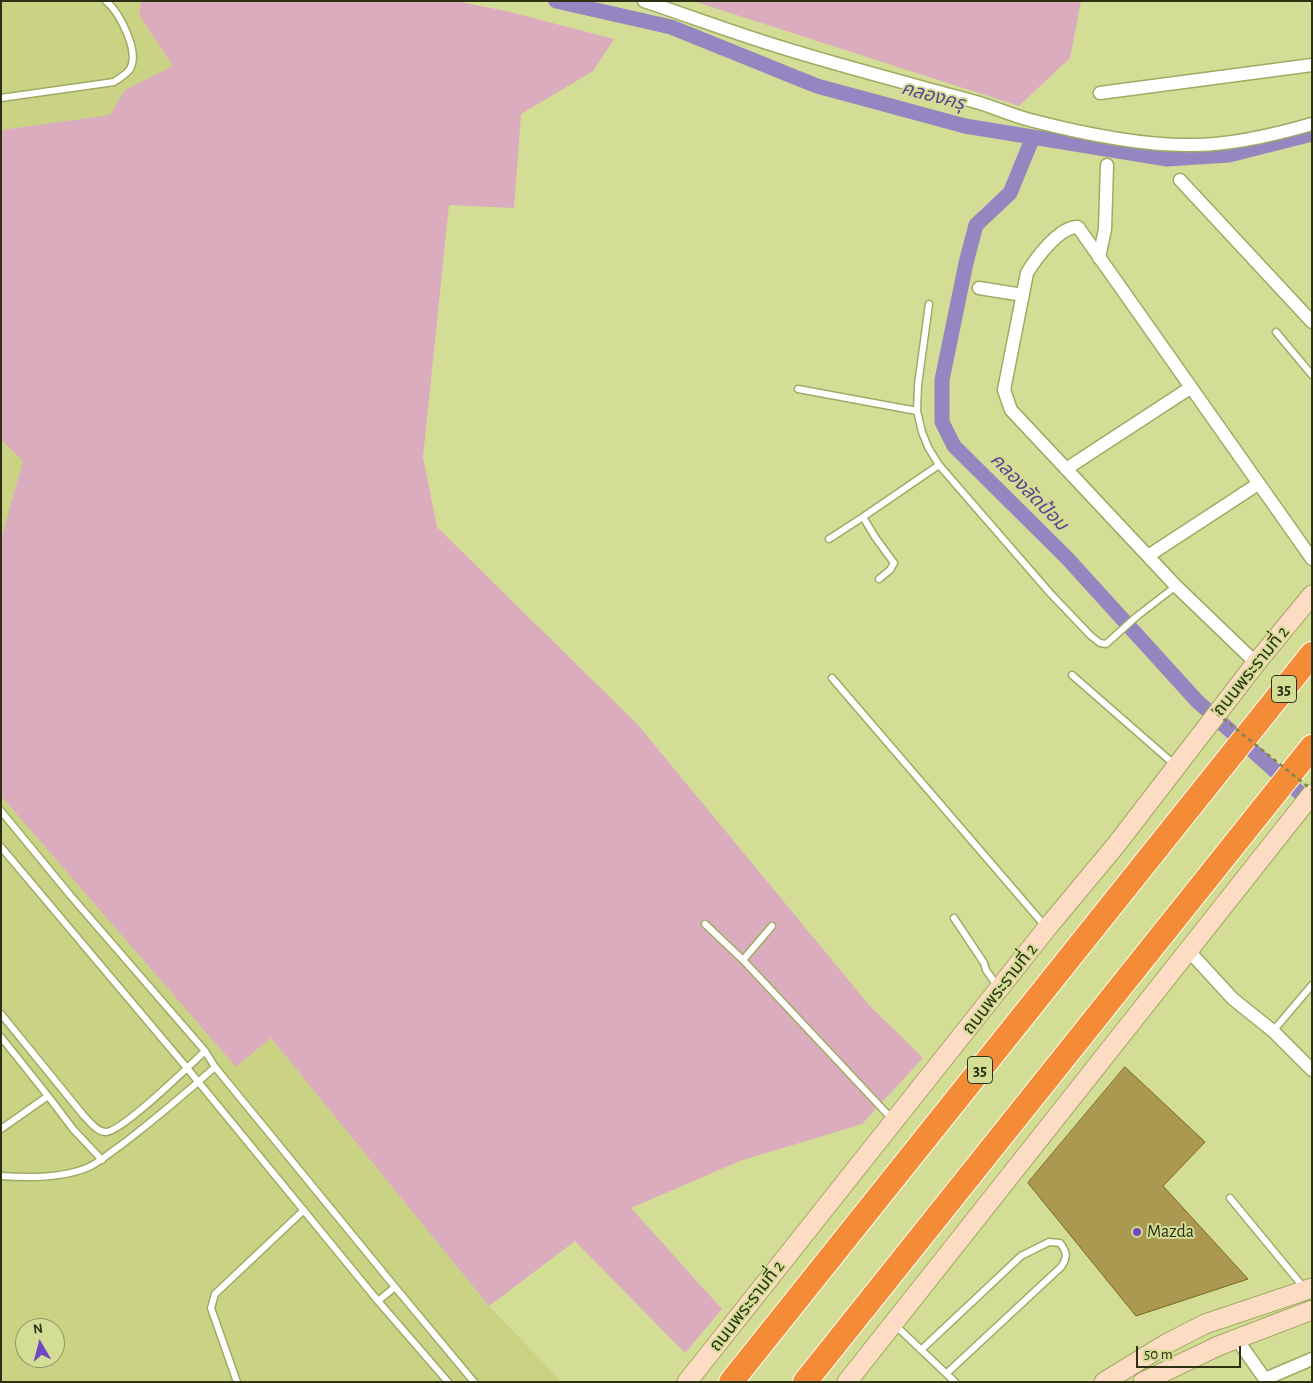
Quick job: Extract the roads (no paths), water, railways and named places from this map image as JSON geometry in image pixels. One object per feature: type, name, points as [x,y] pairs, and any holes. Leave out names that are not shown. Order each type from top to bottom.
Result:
[{"type":"highway","name":"ถนนพระรามที่ 2","points":[[731,1382],[1312,654]]},
{"type":"highway","points":[[805,1382],[1307,753]]},
{"type":"main road","name":"ถนนพระรามที่ 2","points":[[687,1382],[1000,990],[1047,928],[1116,845],[1232,693],[1312,595]]},
{"type":"main road","points":[[847,1382],[1312,794]]},
{"type":"main road","points":[[1104,1382],[1166,1344],[1205,1324],[1309,1288]]},
{"type":"main road","points":[[1143,1382],[1236,1338],[1312,1310]]},
{"type":"street","points":[[644,1],[780,47],[978,102],[1029,120],[1107,136],[1158,144],[1194,145],[1245,139],[1312,124]]},
{"type":"street","points":[[1100,93],[1312,65]]},
{"type":"street","points":[[1099,258],[1105,229],[1107,165]]},
{"type":"street","points":[[1180,180],[1312,322]]},
{"type":"street","points":[[1256,663],[1176,586],[1011,410],[1007,402],[1004,390],[1027,273],[1036,258],[1064,231],[1071,227],[1078,227],[1312,559]]},
{"type":"street","points":[[979,288],[1023,295]]},
{"type":"street","points":[[1066,469],[1190,388]]},
{"type":"street","points":[[1148,556],[1258,484]]},
{"type":"street","points":[[1188,950],[1233,999],[1273,1032],[1312,1070]]},
{"type":"street","points":[[1236,1338],[1266,1380],[1312,1359]]},
{"type":"lane","points":[[1,98],[114,82],[129,71],[133,63],[133,54],[126,29],[112,6],[106,1]]},
{"type":"lane","points":[[930,304],[918,385],[917,411],[928,447],[939,465],[1050,593],[1091,636],[1100,643],[1106,644],[1136,617],[1176,586]]},
{"type":"lane","points":[[1276,332],[1312,375]]},
{"type":"lane","points":[[798,389],[917,411]]},
{"type":"lane","points":[[829,539],[939,465]]},
{"type":"lane","points":[[863,517],[894,563],[890,570],[879,579]]},
{"type":"lane","points":[[1072,674],[1176,766]]},
{"type":"lane","points":[[832,678],[1047,928]]},
{"type":"lane","points":[[1,811],[205,1051],[215,1067],[474,1382]]},
{"type":"lane","points":[[1,847],[187,1068],[378,1301],[448,1382]]},
{"type":"lane","points":[[954,918],[1000,990]]},
{"type":"lane","points":[[704,924],[743,960],[894,1121]]},
{"type":"lane","points":[[743,960],[772,926]]},
{"type":"lane","points":[[1273,1032],[1312,985]]},
{"type":"lane","points":[[1,1014],[84,1116],[103,1132],[114,1129],[129,1118],[205,1051]]},
{"type":"lane","points":[[1,1037],[73,1129],[102,1160]]},
{"type":"lane","points":[[1,1176],[25,1178],[67,1173],[88,1167],[102,1160],[215,1067]]},
{"type":"lane","points":[[1,1129],[48,1096]]},
{"type":"lane","points":[[1230,1198],[1309,1288]]},
{"type":"lane","points":[[237,1382],[212,1308],[215,1294],[304,1210]]},
{"type":"lane","points":[[921,1350],[1021,1256],[1049,1242],[1060,1243],[1065,1250],[1066,1256],[1061,1267],[947,1374]]},
{"type":"lane","points":[[378,1301],[395,1287]]},
{"type":"lane","points":[[892,1323],[955,1382]]},
{"type":"waterway","name":"คลองครุ","points":[[556,1],[671,27],[817,86],[965,126],[1167,159],[1229,155],[1312,134]]},
{"type":"waterway","name":"คลองลัดป้อม","points":[[1033,137],[1010,193],[976,225],[966,263],[942,380],[942,422],[954,446],[1067,558],[1197,701],[1312,804]]},
{"type":"place","name":"Mazda","points":[[1137,1232]]}]
